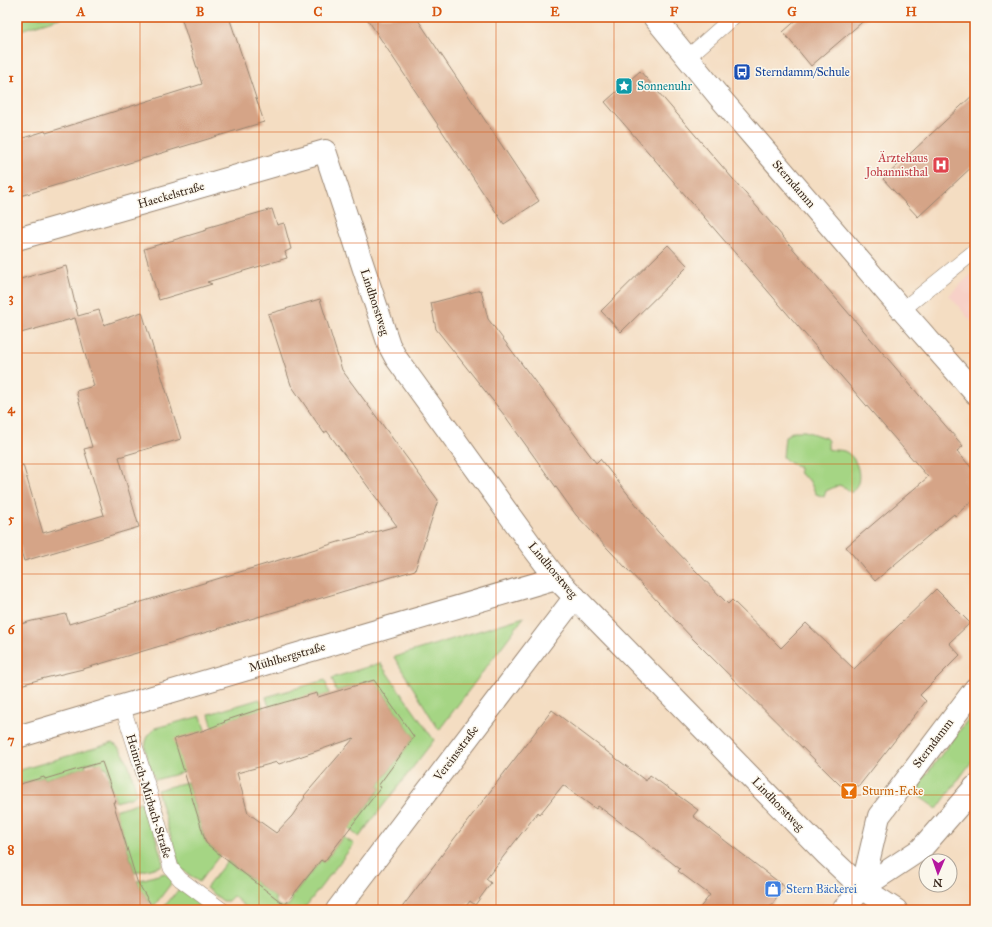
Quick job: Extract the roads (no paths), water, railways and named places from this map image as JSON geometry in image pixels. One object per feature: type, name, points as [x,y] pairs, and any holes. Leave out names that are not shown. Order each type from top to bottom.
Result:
[{"type":"street","name":"Sterndamm","points":[[654,17],[687,58],[902,310],[975,393]]},
{"type":"street","name":"Haeckelstraße","points":[[17,240],[325,151]]},
{"type":"street","name":"Lindhorstweg","points":[[325,151],[389,345],[527,540],[556,578],[818,845],[862,888],[896,910]]},
{"type":"street","name":"Mühlbergstraße","points":[[17,737],[556,578]]},
{"type":"street","name":"Vereinsstraße","points":[[337,910],[575,597]]},
{"type":"street","name":"Sterndamm","points":[[862,888],[879,816],[975,688]]},
{"type":"street","name":"Sterndamm","points":[[843,910],[862,888],[921,849],[975,786]]},
{"type":"lane","points":[[687,58],[732,17]]},
{"type":"lane","points":[[902,310],[975,251]]},
{"type":"lane","name":"Heinrich-Mirbach-Straße","points":[[122,706],[148,787],[171,868],[180,878],[222,910]]},
{"type":"place","name":"Sterndamm/Schule","points":[[742,72]]},
{"type":"place","name":"Sonnenuhr","points":[[624,86]]},
{"type":"place","name":"Ärztehaus Johannisthal","points":[[941,165]]},
{"type":"place","name":"Sturm-Ecke","points":[[849,791]]},
{"type":"place","name":"Stern Bäckerei","points":[[773,889]]}]
